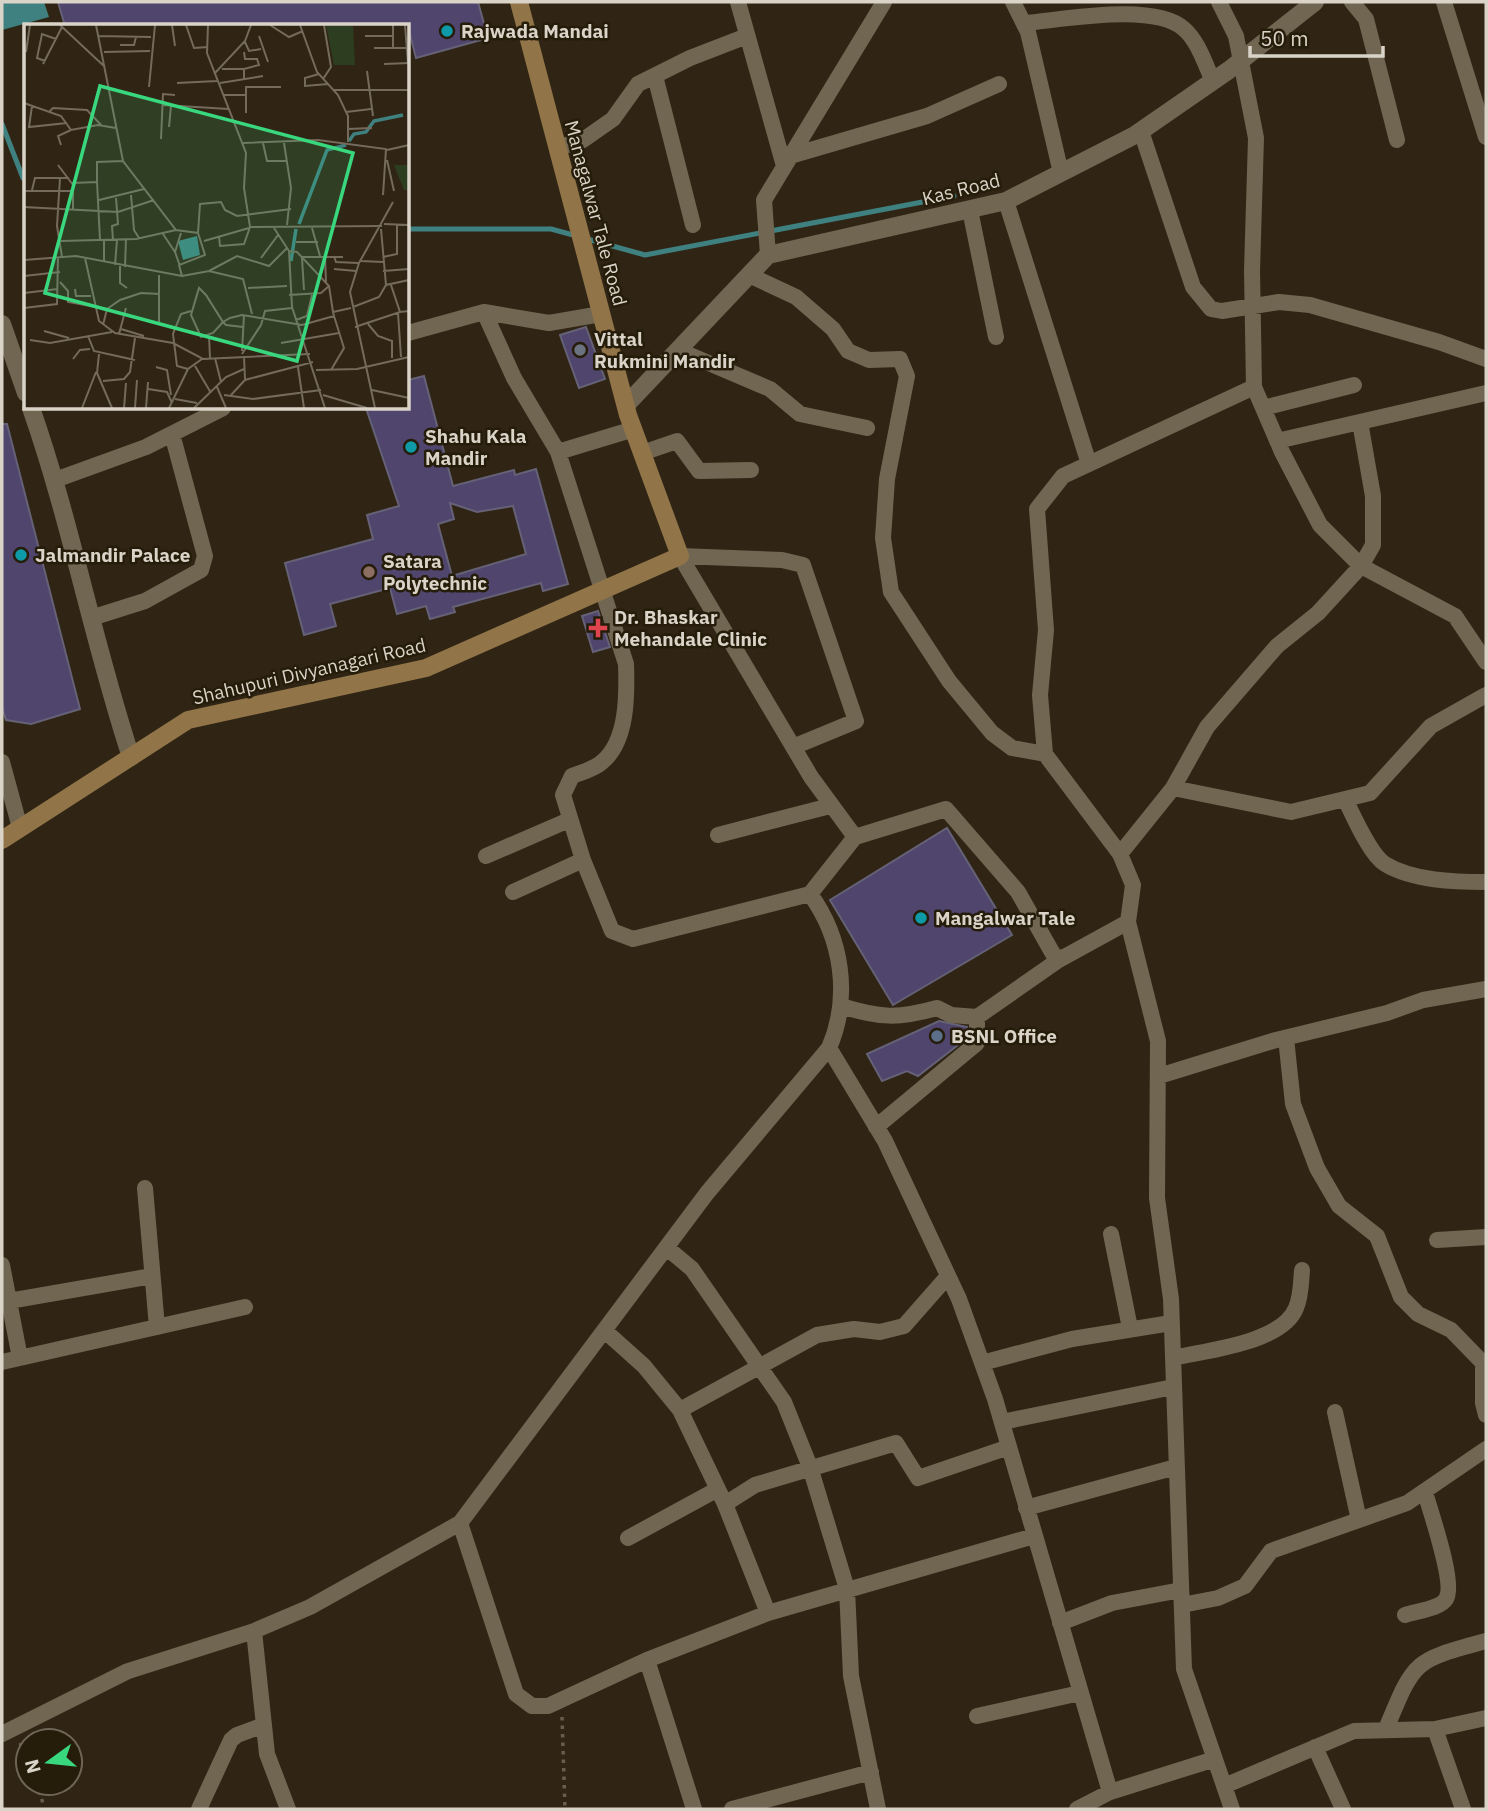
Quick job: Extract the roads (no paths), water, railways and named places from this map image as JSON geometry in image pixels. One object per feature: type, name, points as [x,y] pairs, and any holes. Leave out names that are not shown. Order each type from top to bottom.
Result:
[{"type":"main road","name":"Managalwar Tale Road","points":[[519,2],[626,405],[680,556]]},
{"type":"main road","name":"Shahupuri Divyanagari Road","points":[[2,840],[188,720],[426,668],[680,556]]},
{"type":"street","points":[[737,2],[787,161]]},
{"type":"street","points":[[626,405],[768,255],[764,200],[884,2]]},
{"type":"street","points":[[1013,2],[1024,23],[1061,173]]},
{"type":"street","points":[[1219,2],[1236,36],[1256,138],[1252,307],[1254,387],[1277,441],[1320,525],[1361,566],[1455,616],[1486,662]]},
{"type":"street","name":"Kas Road","points":[[768,255],[1006,201],[1141,131],[1241,61],[1315,2]]},
{"type":"street","points":[[1352,2],[1366,19],[1397,140]]},
{"type":"street","points":[[1444,2],[1486,137]]},
{"type":"street","points":[[1024,23],[1142,14],[1167,19],[1190,36],[1213,81]]},
{"type":"street","points":[[557,148],[583,140],[613,119],[638,84],[690,58],[747,36]]},
{"type":"street","points":[[655,76],[693,225]]},
{"type":"street","points":[[787,161],[928,116],[999,84]]},
{"type":"street","points":[[1141,131],[1193,287],[1211,309],[1252,307],[1279,302],[1310,305],[1439,342],[1486,359]]},
{"type":"street","points":[[1006,201],[1089,464]]},
{"type":"street","points":[[971,210],[996,337]]},
{"type":"street","points":[[749,275],[796,297],[833,329],[848,351],[869,360],[900,359],[907,376],[887,479],[883,538],[891,592],[949,681],[992,733],[1012,748],[1045,754]]},
{"type":"street","points":[[484,312],[514,378],[558,452],[626,664],[627,690],[620,732],[609,756],[600,764],[572,776],[564,788],[569,820],[612,931],[633,939],[810,894],[855,837],[946,809],[1018,892],[1057,961],[1128,922]]},
{"type":"street","points":[[410,331],[484,312],[549,323],[601,314]]},
{"type":"street","points":[[2,324],[24,387]]},
{"type":"street","points":[[678,350],[770,389],[800,414],[867,428]]},
{"type":"street","points":[[1263,408],[1353,385]]},
{"type":"street","points":[[1232,1809],[1184,1669],[1171,1323],[1157,1198],[1158,1041],[1128,922],[1133,885],[1120,854],[1045,754],[1040,695],[1046,630],[1037,509],[1062,476],[1254,387]]},
{"type":"street","points":[[1277,441],[1486,393]]},
{"type":"street","points":[[33,410],[55,480],[131,757]]},
{"type":"street","points":[[55,480],[146,447],[219,410]]},
{"type":"street","points":[[1120,854],[1173,788],[1207,727],[1277,646],[1318,613],[1361,566],[1373,545],[1373,505],[1360,422]]},
{"type":"street","points":[[558,452],[634,429]]},
{"type":"street","points":[[91,618],[145,601],[201,570],[204,565],[205,555],[172,434]]},
{"type":"street","points":[[642,453],[677,441],[699,471],[751,470]]},
{"type":"street","points":[[680,556],[782,560],[803,565],[856,721],[793,747]]},
{"type":"street","name":"Managalwar Tale Road","points":[[680,556],[793,747],[830,806],[855,837]]},
{"type":"street","points":[[1469,635],[1486,632]]},
{"type":"street","points":[[1173,788],[1292,812],[1370,793],[1431,726],[1486,695]]},
{"type":"street","points":[[2,762],[20,828]]},
{"type":"street","points":[[1345,799],[1360,829],[1383,863],[1441,883],[1486,882]]},
{"type":"street","points":[[718,835],[830,806]]},
{"type":"street","points":[[486,856],[569,820]]},
{"type":"street","points":[[513,892],[583,860]]},
{"type":"street","points":[[8,1731],[128,1671],[254,1630],[310,1607],[460,1523],[707,1193],[829,1048],[837,1030],[841,1006],[834,934],[810,894]]},
{"type":"street","points":[[841,1006],[875,1017],[906,1017],[937,1008],[951,1015],[976,1017],[1063,957]]},
{"type":"street","points":[[1159,1076],[1286,1038],[1387,1013],[1423,1000],[1486,989]]},
{"type":"street","points":[[876,1127],[977,1043],[976,1017]]},
{"type":"street","points":[[1286,1038],[1293,1104],[1317,1168],[1339,1206],[1377,1236],[1401,1297],[1418,1314],[1451,1330],[1484,1363],[1483,1404],[1486,1415]]},
{"type":"street","points":[[829,1048],[886,1141],[948,1276],[982,1363],[1002,1422],[1110,1792]]},
{"type":"street","points":[[145,1188],[157,1327]]},
{"type":"street","points":[[1111,1234],[1130,1328]]},
{"type":"street","points":[[1437,1240],[1486,1237]]},
{"type":"street","points":[[667,1248],[692,1269],[784,1402],[810,1467],[846,1589],[851,1676],[878,1809]]},
{"type":"street","points":[[2,1265],[20,1357]]},
{"type":"street","points":[[1172,1358],[1259,1338],[1283,1327],[1296,1311],[1302,1270]]},
{"type":"street","points":[[9,1301],[152,1276]]},
{"type":"street","points":[[680,1410],[817,1335],[855,1329],[880,1332],[904,1326],[948,1276]]},
{"type":"street","points":[[2,1362],[245,1307]]},
{"type":"street","points":[[982,1363],[1072,1339],[1171,1323]]},
{"type":"street","points":[[605,1331],[644,1366],[680,1410],[721,1496],[768,1613]]},
{"type":"street","points":[[1002,1422],[1174,1387]]},
{"type":"street","points":[[1335,1412],[1359,1520]]},
{"type":"street","points":[[628,1538],[721,1496],[896,1443],[918,1478],[1009,1447]]},
{"type":"street","points":[[1060,1623],[1112,1603],[1181,1597],[1218,1598],[1245,1586],[1271,1551],[1408,1503],[1486,1449]]},
{"type":"street","points":[[1026,1508],[1176,1467]]},
{"type":"street","points":[[1405,1615],[1441,1604],[1448,1594],[1447,1577],[1424,1492]]},
{"type":"street","points":[[460,1523],[516,1694],[532,1706],[548,1706],[647,1660],[768,1613],[1034,1536]]},
{"type":"street","points":[[254,1630],[267,1754],[288,1809]]},
{"type":"street","points":[[1386,1729],[1405,1683],[1415,1668],[1429,1657],[1486,1641]]},
{"type":"street","points":[[647,1660],[694,1809]]},
{"type":"street","points":[[977,1716],[1080,1693]]},
{"type":"street","points":[[1224,1786],[1354,1731],[1435,1729],[1486,1718]]},
{"type":"street","points":[[199,1809],[232,1740],[237,1735],[264,1725]]},
{"type":"street","points":[[1435,1729],[1463,1809]]},
{"type":"street","points":[[1315,1748],[1343,1809]]},
{"type":"street","points":[[1077,1809],[1110,1792],[1215,1759]]},
{"type":"street","points":[[732,1809],[753,1807],[871,1772]]},
{"type":"water","points":[[2,2],[44,2],[49,17],[2,30]]},
{"type":"waterway","points":[[2,124],[24,178]]},
{"type":"waterway","points":[[587,239],[645,255],[954,196]]},
{"type":"waterway","points":[[410,229],[551,229],[577,236]]},
{"type":"place","name":"Rajwada Mandai","points":[[447,31]]},
{"type":"place","name":"Vittal Rukmini Mandir","points":[[580,350]]},
{"type":"place","name":"Shahu Kala Mandir","points":[[411,447]]},
{"type":"place","name":"Jalmandir Palace","points":[[21,555]]},
{"type":"place","name":"Satara Polytechnic","points":[[369,572]]},
{"type":"place","name":"Dr. Bhaskar Mehandale Clinic","points":[[598,628]]},
{"type":"place","name":"Mangalwar Tale","points":[[921,918]]},
{"type":"place","name":"BSNL Office","points":[[937,1036]]}]
